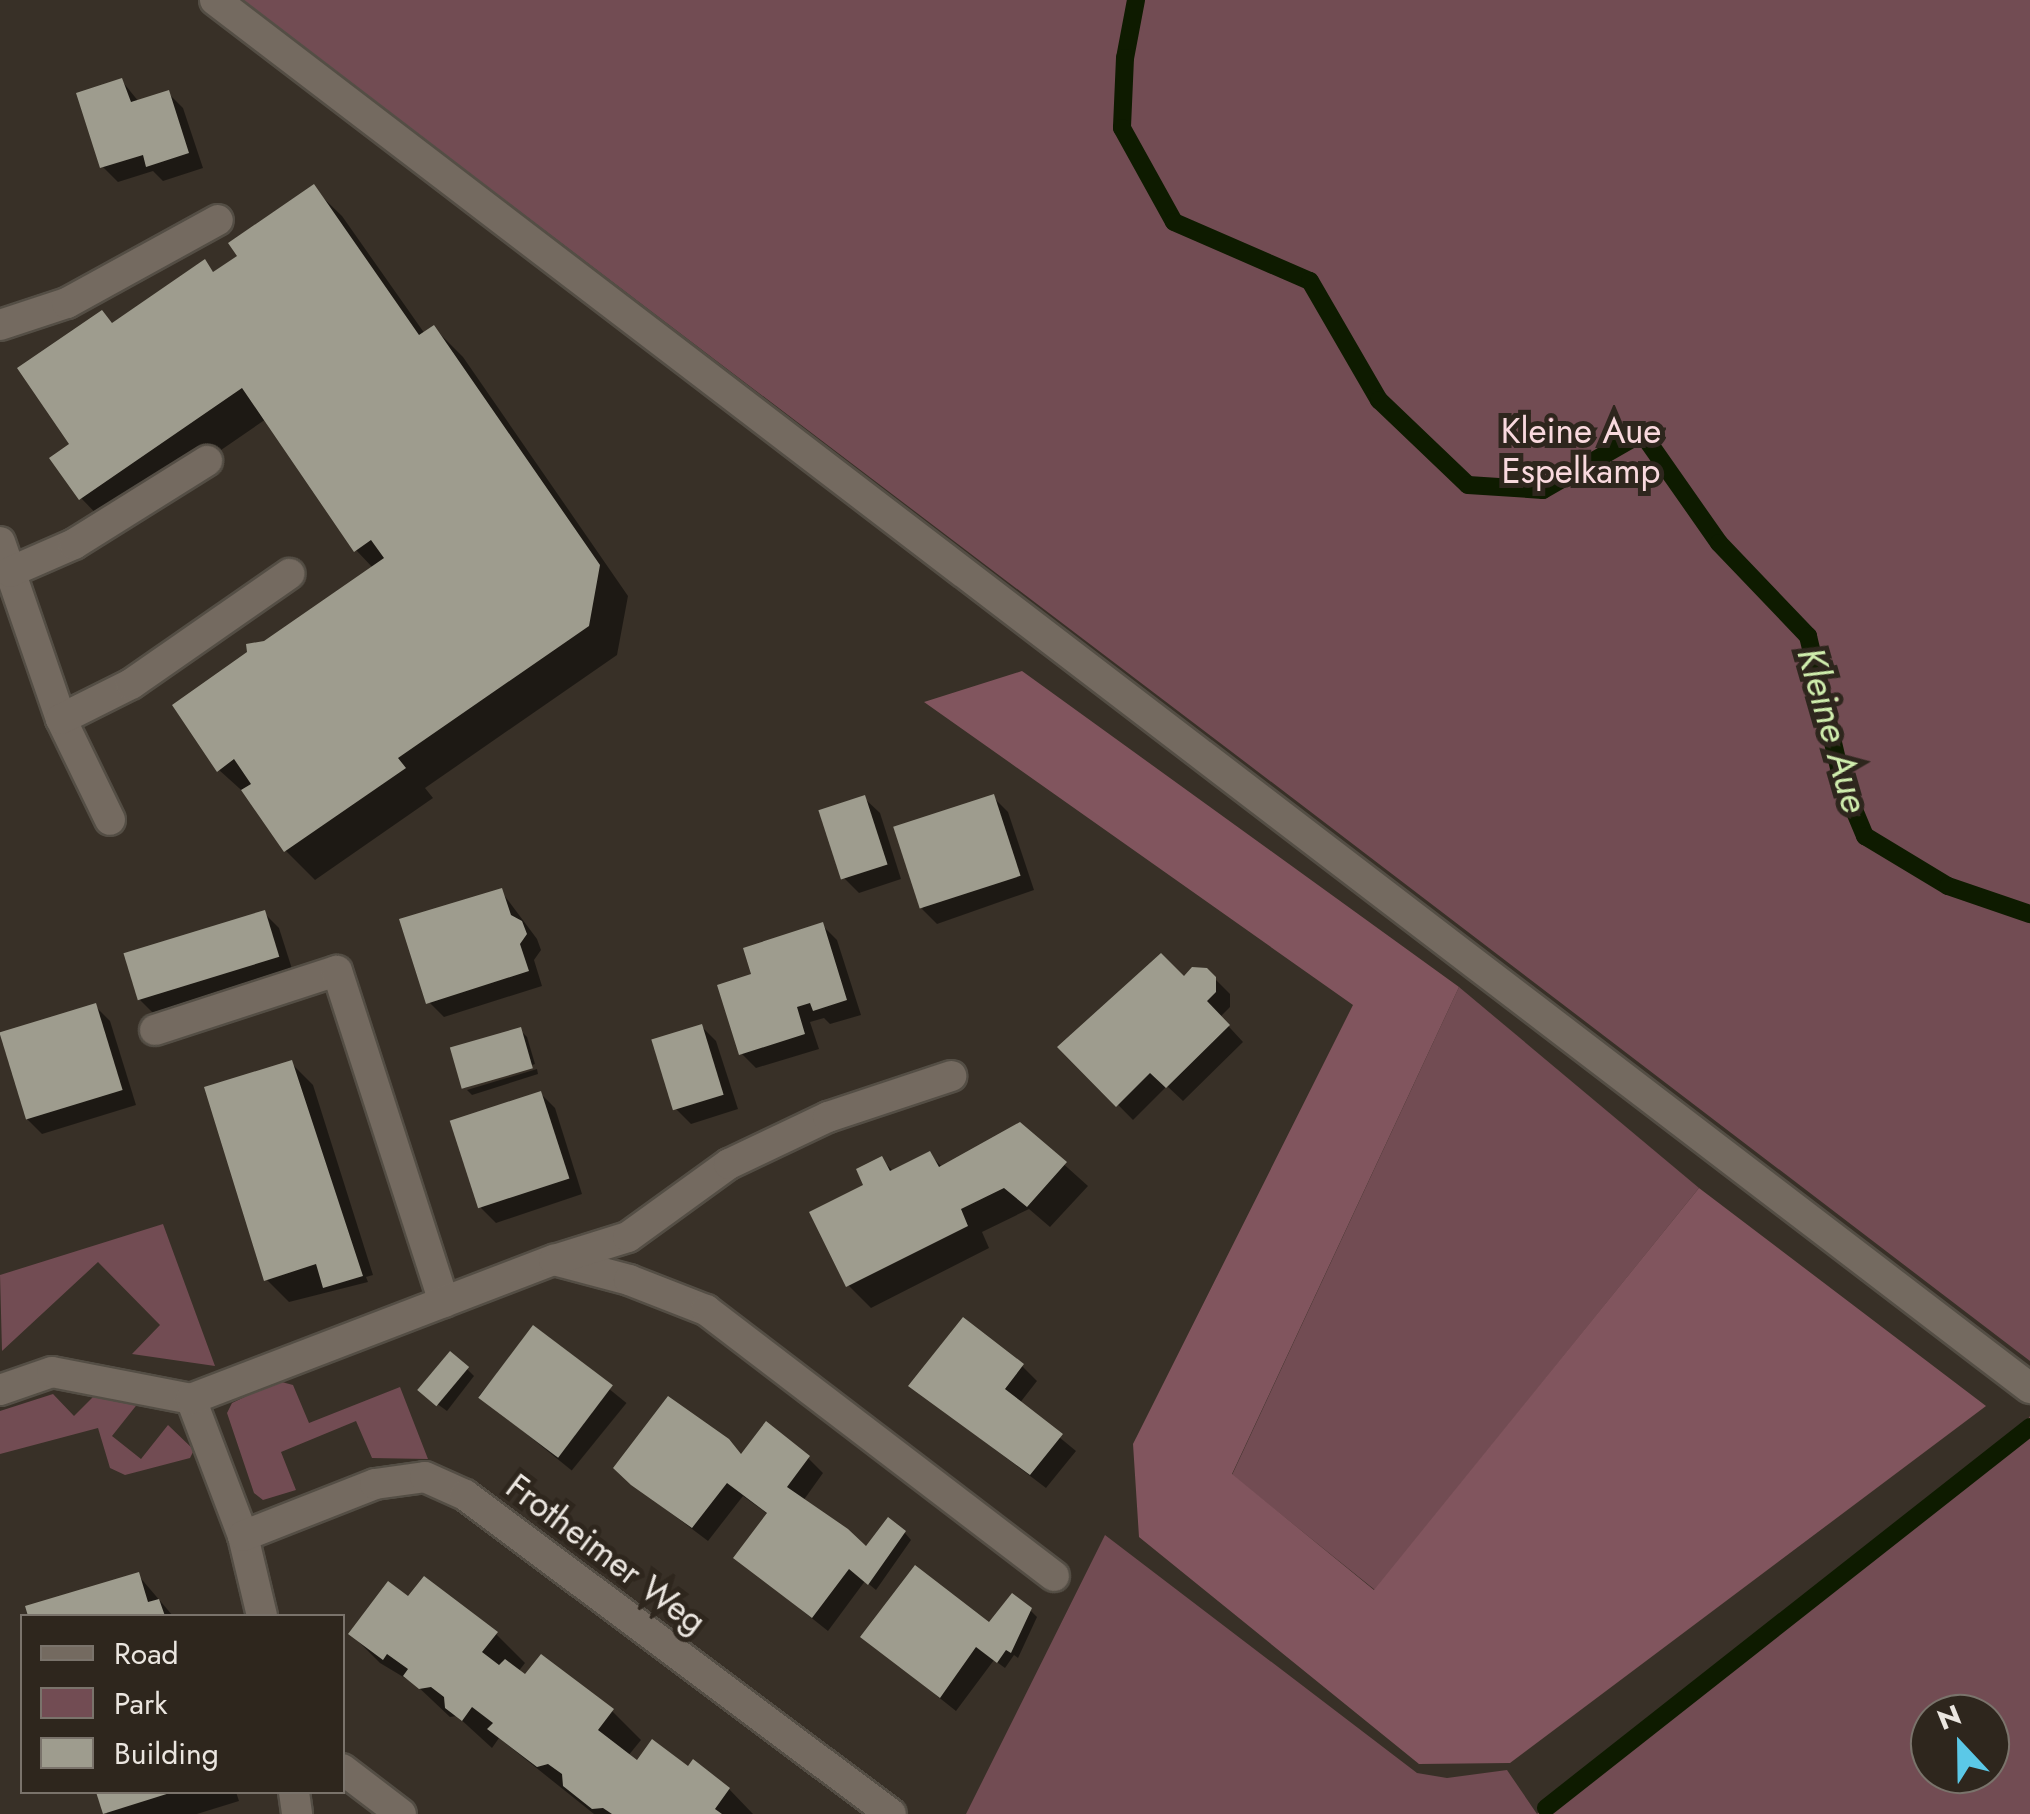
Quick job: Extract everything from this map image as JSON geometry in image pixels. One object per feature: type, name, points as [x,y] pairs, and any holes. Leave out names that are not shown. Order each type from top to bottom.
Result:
[{"type":"street","points":[[215,0],[2030,1388]]},
{"type":"street","points":[[0,325],[67,303],[218,220]]},
{"type":"street","points":[[10,572],[74,544],[207,461]]},
{"type":"street","points":[[0,542],[61,720],[110,820]]},
{"type":"street","points":[[61,720],[131,684],[289,574]]},
{"type":"street","points":[[155,1030],[337,971],[444,1302]]},
{"type":"street","points":[[0,1390],[52,1372],[191,1399],[554,1260],[628,1237],[729,1164],[828,1117],[950,1076]]},
{"type":"street","points":[[554,1260],[629,1280],[706,1310],[1054,1576]]},
{"type":"street","points":[[191,1399],[243,1536],[262,1614]]},
{"type":"street","name":"Frotheimer Weg","points":[[243,1536],[375,1484],[425,1477],[465,1495],[890,1814]]},
{"type":"street","points":[[345,1771],[401,1814]]},
{"type":"green space","name":"Kleine Aue Espelkamp","points":[[241,0],[2030,0],[2030,1361],[1286,793]]},
{"type":"green space","points":[[1459,987],[1699,1188],[1375,1590],[1232,1475]]},
{"type":"green space","points":[[163,1224],[215,1366],[132,1354],[160,1325],[98,1262],[2,1351],[0,1275]]},
{"type":"green space","points":[[278,1381],[293,1385],[309,1423],[400,1387],[428,1459],[372,1458],[356,1421],[281,1452],[296,1490],[263,1500],[254,1493],[227,1413],[232,1403]]},
{"type":"green space","points":[[53,1394],[74,1416],[93,1397],[139,1402],[112,1436],[141,1459],[168,1425],[194,1450],[190,1458],[125,1475],[110,1468],[98,1428],[0,1454],[0,1411]]},
{"type":"green space","points":[[2030,1416],[2030,1814],[1537,1814],[2023,1427]]},
{"type":"green space","points":[[1105,1535],[1417,1773],[1447,1778],[1507,1770],[1537,1814],[966,1814]]},
{"type":"shaded area","points":[[1022,671],[1459,987],[1232,1474],[1374,1590],[1699,1188],[1986,1406],[1510,1763],[1419,1764],[1139,1537],[1133,1444],[1353,1005],[924,702]]},
{"type":"building","points":[[122,78],[131,102],[169,90],[189,153],[146,167],[143,155],[100,168],[76,93]]},
{"type":"building","points":[[314,184],[419,335],[434,325],[600,565],[589,626],[398,758],[406,768],[284,852],[241,790],[251,784],[234,759],[217,772],[172,705],[247,652],[246,644],[264,641],[384,558],[371,540],[354,552],[242,388],[79,500],[49,458],[69,444],[17,368],[102,310],[112,323],[205,259],[213,272],[237,256],[228,243]]},
{"type":"building","points":[[994,794],[1021,876],[920,909],[893,827]]},
{"type":"building","points":[[865,795],[888,864],[841,880],[818,810]]},
{"type":"building","points":[[502,888],[511,915],[522,921],[527,934],[520,944],[529,971],[426,1004],[399,919]]},
{"type":"building","points":[[265,910],[279,957],[138,1000],[123,953]]},
{"type":"building","points":[[823,922],[847,1000],[813,1011],[810,1003],[797,1007],[805,1034],[739,1055],[717,985],[751,974],[743,948]]},
{"type":"building","points":[[1161,953],[1184,976],[1192,967],[1207,968],[1216,977],[1216,992],[1207,1001],[1230,1025],[1166,1088],[1150,1073],[1116,1107],[1057,1047]]},
{"type":"building","points":[[96,1003],[123,1090],[26,1120],[0,1032]]},
{"type":"building","points":[[702,1024],[724,1095],[673,1110],[651,1039]]},
{"type":"building","points":[[521,1027],[533,1068],[462,1089],[450,1047]]},
{"type":"building","points":[[292,1060],[363,1276],[323,1288],[316,1264],[264,1281],[204,1087]]},
{"type":"building","points":[[541,1091],[569,1178],[478,1208],[450,1121]]},
{"type":"building","points":[[1020,1122],[1067,1162],[1027,1207],[1004,1188],[961,1209],[968,1226],[846,1287],[809,1212],[863,1185],[856,1169],[882,1156],[890,1171],[930,1151],[939,1167]]},
{"type":"building","points":[[963,1317],[1024,1364],[1005,1389],[1063,1434],[1030,1475],[908,1386]]},
{"type":"building","points":[[533,1325],[613,1385],[558,1458],[478,1398]]},
{"type":"building","points":[[450,1351],[469,1367],[436,1406],[417,1390]]},
{"type":"building","points":[[668,1396],[729,1439],[741,1454],[766,1421],[810,1456],[787,1487],[866,1546],[888,1517],[906,1531],[868,1585],[849,1569],[812,1618],[733,1558],[767,1513],[727,1483],[692,1528],[613,1468]]},
{"type":"building","points":[[915,1565],[989,1622],[1012,1593],[1032,1608],[1011,1653],[1006,1650],[997,1663],[976,1647],[940,1698],[860,1637]]},
{"type":"building","points":[[139,1572],[148,1602],[159,1599],[164,1614],[27,1614],[25,1606]]},
{"type":"building","points":[[424,1576],[498,1632],[482,1652],[499,1665],[505,1659],[525,1674],[541,1654],[614,1709],[598,1730],[637,1760],[652,1739],[688,1766],[693,1759],[730,1788],[715,1809],[722,1814],[612,1814],[603,1808],[592,1809],[563,1786],[562,1774],[548,1764],[537,1767],[487,1729],[493,1723],[472,1707],[462,1721],[445,1708],[444,1697],[431,1687],[419,1689],[403,1676],[408,1669],[387,1654],[383,1660],[348,1634],[388,1581],[408,1596]]},
{"type":"building","points":[[97,1794],[167,1794],[103,1814]]},
{"type":"waterway","name":"Kleine Aue","points":[[1136,0],[1125,58],[1122,128],[1174,222],[1310,281],[1379,400],[1468,485],[1543,490],[1642,433],[1719,543],[1808,636],[1842,781],[1865,836],[1948,886],[2030,914]]},
{"type":"waterway","points":[[1546,1808],[2030,1427]]}]
